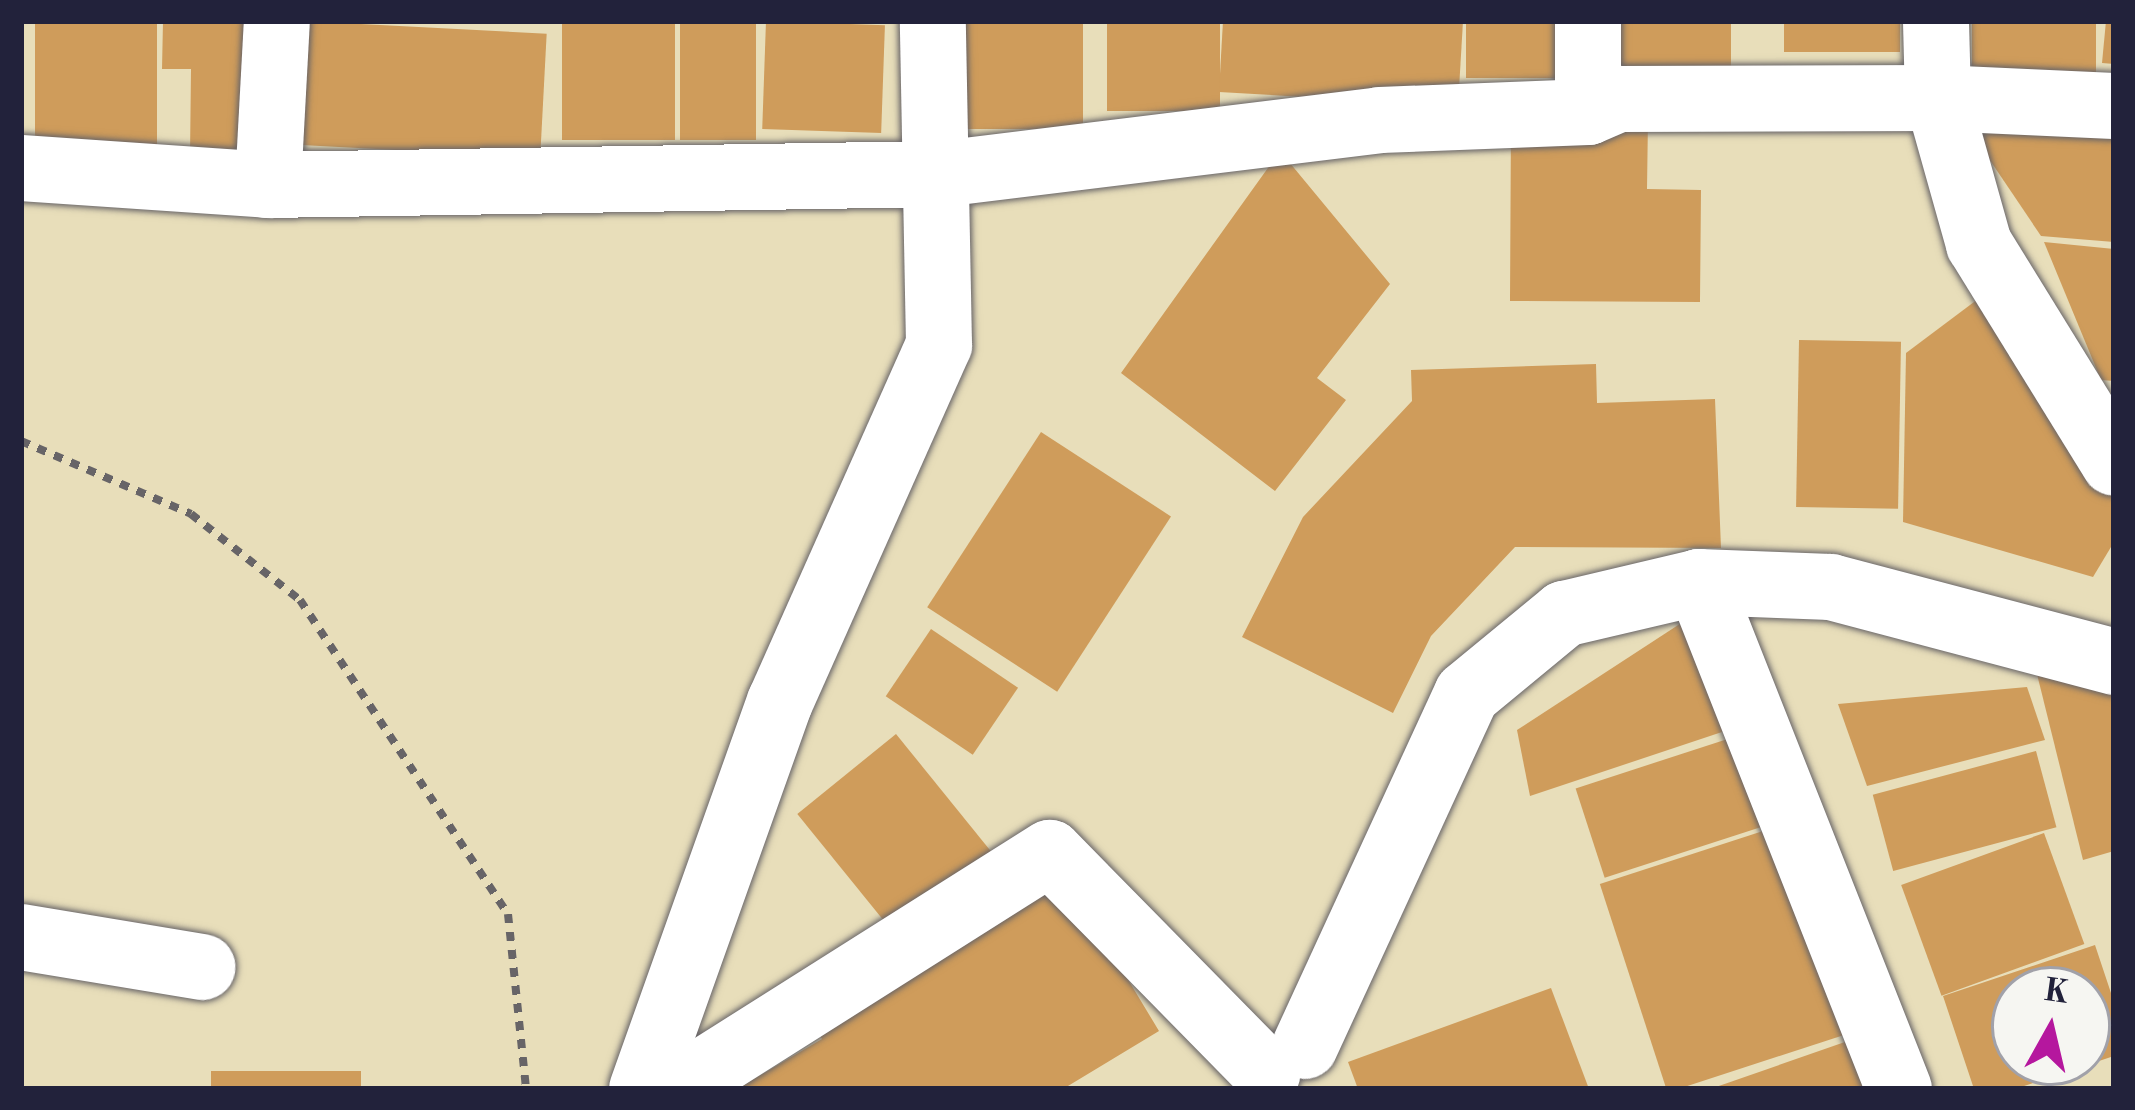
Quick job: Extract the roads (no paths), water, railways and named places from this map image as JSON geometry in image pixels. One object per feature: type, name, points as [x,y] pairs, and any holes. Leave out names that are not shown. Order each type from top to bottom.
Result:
[{"type":"street","points":[[268,185],[277,21]]},
{"type":"street","points":[[642,1089],[780,702],[939,345],[941,175],[933,21]]},
{"type":"street","points":[[1588,21],[1588,112]]},
{"type":"street","points":[[1936,21],[1938,98],[1979,244],[2092,394],[2114,463]]},
{"type":"street","points":[[21,168],[268,185],[941,175],[1379,120],[1588,112],[1619,99],[1938,98],[2114,106]]},
{"type":"street","points":[[1699,582],[1899,1089]]},
{"type":"street","points":[[676,1089],[1050,853],[1284,1075],[1467,694],[1564,614],[1699,582],[1832,587],[2114,662]]},
{"type":"street","points":[[21,937],[202,967]]}]
